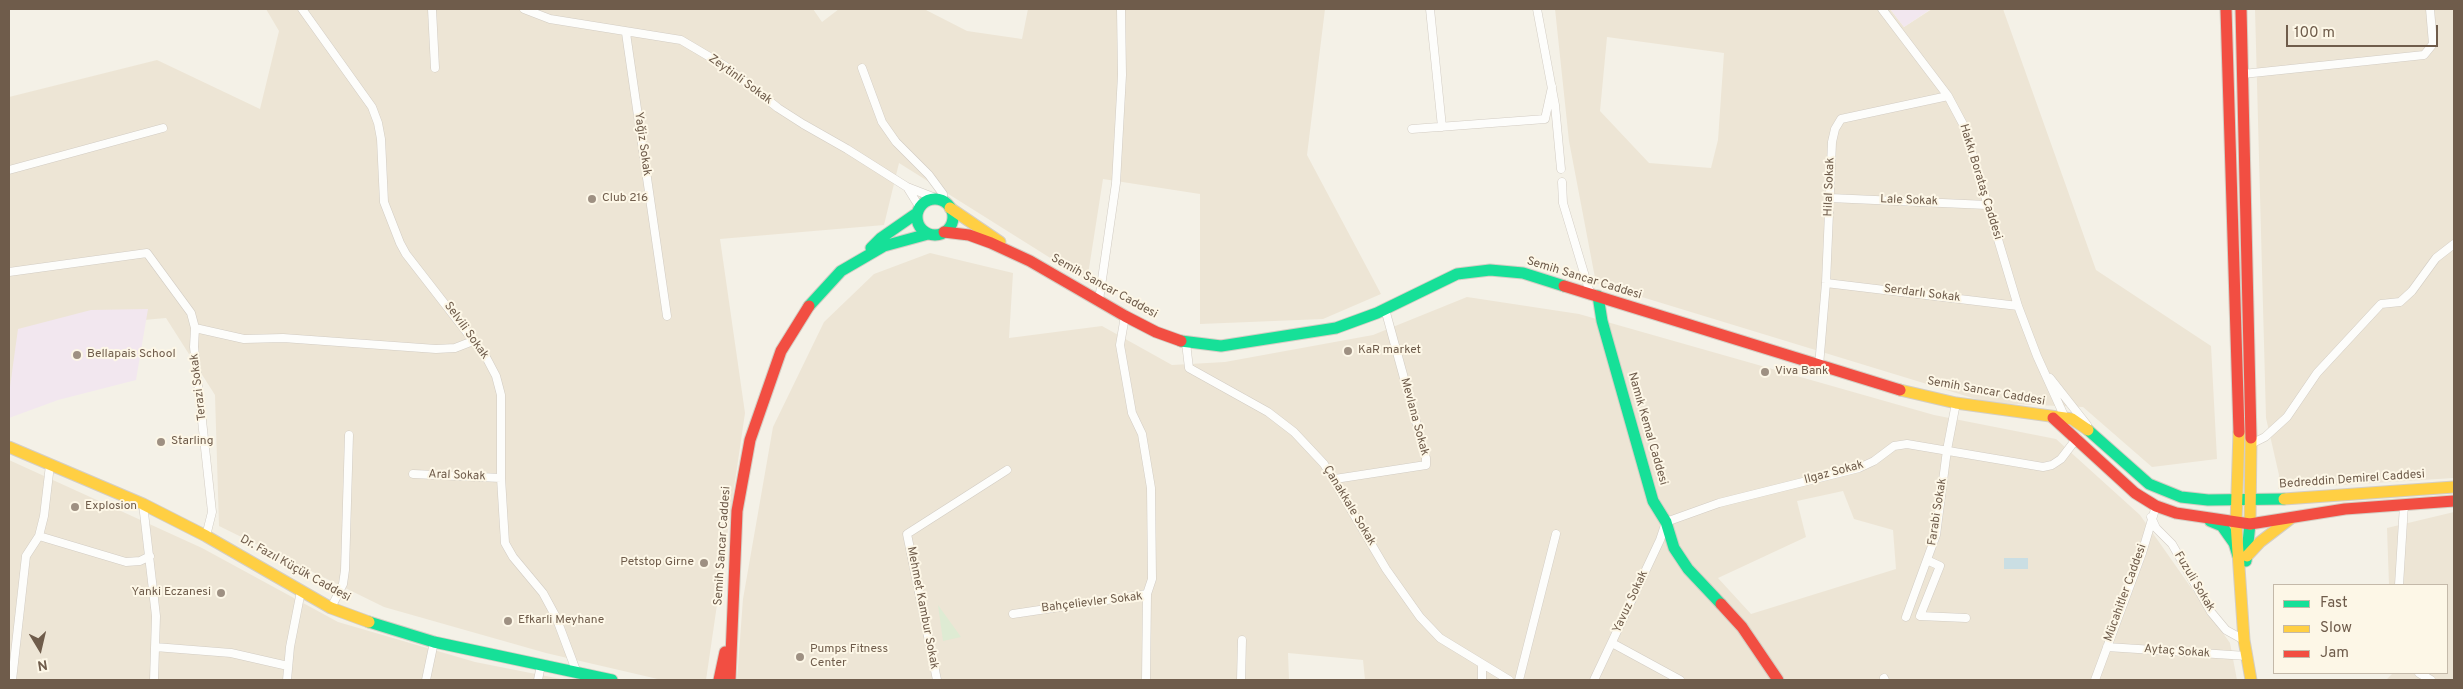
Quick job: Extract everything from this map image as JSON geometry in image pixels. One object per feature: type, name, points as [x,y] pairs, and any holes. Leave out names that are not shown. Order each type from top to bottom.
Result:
[{"type":"main road","points":[[2226,9],[2239,442],[2236,523],[2242,556],[2244,640],[2251,680]]},
{"type":"main road","points":[[2241,9],[2251,444],[2250,524],[2242,556]]},
{"type":"main road","name":"Semih Sancar Caddesi","points":[[862,257],[881,238],[918,211],[928,201],[944,203],[994,236],[1010,252]]},
{"type":"main road","points":[[944,203],[951,224],[944,232]]},
{"type":"main road","points":[[918,211],[920,228],[928,234]]},
{"type":"main road","name":"Semih Sancar Caddesi","points":[[730,680],[730,635],[737,511],[750,440],[781,351],[807,308],[840,271],[884,246],[928,234],[944,232],[969,235],[1010,252],[1099,300],[1124,316],[1156,332],[1186,343],[1221,346],[1336,328],[1385,309],[1456,274],[1490,270],[1523,273],[1819,366],[1956,403],[2053,418],[2065,417]]},
{"type":"main road","name":"Namık Kemal Caddesi","points":[[1594,295],[1640,460],[1654,501],[1666,522],[1674,548],[1688,569],[1742,627],[1778,680]]},
{"type":"main road","points":[[2065,417],[2078,422],[2093,433],[2149,484],[2181,497],[2205,500],[2251,500]]},
{"type":"main road","name":"Semih Sancar Caddesi","points":[[2053,418],[2075,436],[2135,493],[2156,506],[2176,514],[2250,524],[2345,509],[2404,505]]},
{"type":"main road","name":"Dr. Fazıl Küçük Caddesi","points":[[9,447],[143,504],[206,536],[332,608],[392,630],[434,642],[612,680]]},
{"type":"main road","points":[[2251,482],[2257,490],[2264,493],[2291,499]]},
{"type":"main road","points":[[2205,500],[2228,496],[2234,490],[2237,483]]},
{"type":"main road","name":"Bedreddin Demirel Caddesi","points":[[2251,500],[2291,499],[2454,487]]},
{"type":"main road","points":[[2404,505],[2454,501]]},
{"type":"main road","points":[[2202,518],[2222,526],[2242,556]]},
{"type":"main road","points":[[2242,556],[2292,518]]},
{"type":"main road","name":"Semih Sancar Caddesi","points":[[719,680],[730,635]]},
{"type":"main road","points":[[730,655],[736,680]]},
{"type":"street","name":"Selvili Sokak","points":[[302,9],[372,107],[381,139],[384,202],[400,244],[486,357],[496,376],[500,395],[501,478],[506,543],[513,557],[543,593],[556,617],[577,673]]},
{"type":"street","points":[[432,9],[435,68]]},
{"type":"street","name":"Zeytinli Sokak","points":[[524,9],[550,19],[680,40],[725,66],[789,116],[908,187],[944,203]]},
{"type":"street","points":[[1099,300],[1116,183],[1122,75],[1121,9]]},
{"type":"street","points":[[1430,9],[1442,127]]},
{"type":"street","points":[[1537,9],[1552,87],[1561,169]]},
{"type":"street","name":"Hakkı Borataş Caddesi","points":[[1882,9],[1948,96],[1964,126],[2018,306],[2045,372],[2075,436]]},
{"type":"street","points":[[2243,74],[2424,55],[2433,44],[2430,9]]},
{"type":"street","name":"Yağiz Sokak","points":[[626,32],[666,316]]},
{"type":"street","points":[[862,68],[882,122],[896,142],[929,175],[943,194],[944,203]]},
{"type":"street","points":[[1412,129],[1545,119],[1552,87]]},
{"type":"street","name":"Hilal Sokak","points":[[1819,366],[1826,283],[1832,142],[1835,129],[1841,119],[1948,96]]},
{"type":"street","points":[[9,170],[163,128]]},
{"type":"street","points":[[1562,182],[1563,203],[1594,295]]},
{"type":"street","points":[[908,187],[918,211]]},
{"type":"street","name":"Lale Sokak","points":[[1830,198],[1988,205]]},
{"type":"street","points":[[2251,444],[2265,437],[2287,416],[2317,373],[2381,304],[2400,302],[2412,291],[2436,258],[2454,244]]},
{"type":"street","name":"Terazi Sokak","points":[[9,272],[147,253],[191,313],[195,328],[194,347],[212,512],[206,536]]},
{"type":"street","name":"Serdarlı Sokak","points":[[1826,283],[2018,306]]},
{"type":"street","name":"Mevlana Sokak","points":[[1335,478],[1426,465],[1426,458],[1385,309]]},
{"type":"street","points":[[1124,316],[1120,345],[1132,412],[1142,434],[1151,488],[1152,579],[1147,594]]},
{"type":"street","points":[[195,328],[244,339],[282,338],[436,349],[455,348],[473,340]]},
{"type":"street","name":"Çanakkale Sokak","points":[[1186,343],[1189,368],[1268,412],[1294,432],[1324,464],[1335,478],[1386,569],[1420,617],[1440,638],[1509,680]]},
{"type":"street","points":[[2045,372],[2061,389],[2093,433]]},
{"type":"street","name":"Farabi Sokak","points":[[1906,617],[1928,561],[1941,508],[1947,450],[1956,403]]},
{"type":"street","points":[[332,608],[343,584],[346,570],[349,435]]},
{"type":"street","name":"Ilgaz Sokak","points":[[1666,522],[1719,503],[1859,468],[1874,461],[1894,446],[1907,444],[2043,467],[2052,466],[2061,459],[2075,436]]},
{"type":"street","points":[[12,680],[26,556],[39,536],[44,516],[50,465]]},
{"type":"street","name":"Mehmet Kambur Sokak","points":[[937,680],[907,534],[1006,470]]},
{"type":"street","name":"Aral Sokak","points":[[413,474],[501,478]]},
{"type":"street","points":[[143,504],[156,616],[154,680]]},
{"type":"street","points":[[2399,584],[2404,505]]},
{"type":"street","name":"Mücahitler Caddesi","points":[[2095,680],[2142,553],[2151,517],[2156,506]]},
{"type":"street","name":"Fuzuli Sokak","points":[[2151,517],[2156,528],[2172,544],[2211,612],[2226,630],[2244,640]]},
{"type":"street","name":"Yavuz Sokak","points":[[1594,680],[1660,540],[1666,522]]},
{"type":"street","points":[[1519,680],[1556,534]]},
{"type":"street","points":[[39,536],[126,562],[140,561],[150,556]]},
{"type":"street","points":[[1928,561],[1940,566],[1920,616],[1966,618]]},
{"type":"street","points":[[287,680],[290,647],[300,591]]},
{"type":"street","name":"Bahçelievler Sokak","points":[[1013,614],[1147,594],[1146,680]]},
{"type":"street","points":[[1241,680],[1242,640]]},
{"type":"street","points":[[426,680],[434,642]]},
{"type":"street","points":[[1612,643],[1680,680]]},
{"type":"street","points":[[155,647],[231,653],[288,666]]},
{"type":"street","name":"Aytaç Sokak","points":[[2107,647],[2247,656]]},
{"type":"street","points":[[1482,664],[1482,680]]},
{"type":"street","points":[[538,680],[540,665]]},
{"type":"shaded area","points":[[266,9],[813,9],[822,22],[839,9],[924,9],[967,31],[1022,39],[1028,9],[1325,9],[1307,155],[1381,294],[1323,319],[1200,324],[1200,194],[1103,179],[1087,281],[899,163],[884,225],[720,239],[745,413],[706,680],[662,680],[546,653],[384,607],[219,526],[215,395],[166,318],[21,331],[9,404],[9,97],[157,60],[260,109],[279,31]]},
{"type":"shaded area","points":[[1555,9],[1890,9],[1904,27],[1932,9],[2003,9],[2096,270],[2211,346],[2217,459],[2152,467],[2083,407],[1989,403],[1596,283],[1569,141]],"holes":[[[1607,37],[1724,53],[1718,140],[1711,168],[1649,163],[1600,111]]]},
{"type":"shaded area","points":[[1890,9],[1931,9],[1904,27]]},
{"type":"shaded area","points":[[2255,9],[2454,9],[2454,478],[2278,489],[2279,475],[2266,418]]},
{"type":"shaded area","points":[[930,253],[1013,273],[1009,338],[1102,326],[1172,365],[1225,362],[1373,335],[1467,297],[1579,314],[1934,415],[2056,439],[2140,515],[2230,643],[2237,680],[1365,680],[1363,660],[1288,653],[1289,680],[737,680],[743,599],[773,427],[824,322],[874,274]],"holes":[[[1843,491],[1854,519],[1893,530],[1896,569],[1751,614],[1718,578],[1806,537],[1797,501]]]},
{"type":"shaded area","name":"Bellapais School","points":[[148,309],[136,380],[58,400],[9,418],[9,394],[18,329],[91,310]]},
{"type":"shaded area","points":[[9,460],[202,548],[338,622],[475,662],[566,680],[9,680]]},
{"type":"shaded area","points":[[2454,512],[2454,680],[2386,680],[2392,674],[2448,674],[2448,584],[2389,584],[2387,528]]},
{"type":"shaded area","points":[[2004,558],[2028,558],[2028,569],[2004,569]]},
{"type":"green space","points":[[938,605],[961,637],[943,641]]},
{"type":"traffic: fast","points":[[935,199],[947,205],[953,217],[947,229],[935,235],[923,229],[917,217],[923,205],[935,199]]},
{"type":"traffic: fast","points":[[871,248],[881,238],[917,213]]},
{"type":"traffic: fast","points":[[809,306],[841,271],[884,246],[928,234]]},
{"type":"traffic: fast","points":[[1181,341],[1221,346],[1336,328],[1377,313],[1457,274],[1490,270],[1523,273],[1564,286]]},
{"type":"traffic: fast","points":[[1598,296],[1602,321],[1653,501],[1666,522],[1674,548],[1688,569],[1721,604]]},
{"type":"traffic: fast","points":[[2088,430],[2149,484],[2181,497],[2208,500],[2284,499]]},
{"type":"traffic: fast","points":[[2210,521],[2222,526],[2234,543],[2238,556]]},
{"type":"traffic: fast","points":[[2246,561],[2250,524]]},
{"type":"traffic: fast","points":[[369,622],[434,642],[612,680]]},
{"type":"traffic: slow","points":[[950,208],[1000,242]]},
{"type":"traffic: slow","points":[[1900,390],[1956,403],[2072,419],[2088,430]]},
{"type":"traffic: slow","points":[[2236,523],[2239,432]]},
{"type":"traffic: slow","points":[[2250,524],[2251,438]]},
{"type":"traffic: slow","points":[[9,447],[143,504],[206,536],[331,608],[369,622]]},
{"type":"traffic: slow","points":[[2284,499],[2454,487]]},
{"type":"traffic: slow","points":[[2247,556],[2260,542],[2290,519]]},
{"type":"traffic: slow","points":[[2236,523],[2244,640],[2251,680]]},
{"type":"traffic: jam","points":[[2226,9],[2239,432]]},
{"type":"traffic: jam","points":[[2241,9],[2251,438]]},
{"type":"traffic: jam","points":[[944,232],[969,235],[991,243],[1030,261],[1156,332],[1181,341]]},
{"type":"traffic: jam","points":[[1564,286],[1900,390]]},
{"type":"traffic: jam","points":[[730,680],[737,511],[750,440],[781,351],[809,306]]},
{"type":"traffic: jam","points":[[2053,418],[2135,493],[2156,506],[2176,513],[2250,524],[2345,509],[2454,501]]},
{"type":"traffic: jam","points":[[1721,604],[1742,627],[1778,680]]},
{"type":"traffic: jam","points":[[719,680],[725,652]]},
{"type":"place","name":"Club 216","points":[[592,199]]},
{"type":"place","name":"KaR market","points":[[1348,351]]},
{"type":"place","name":"Bellapais School","points":[[77,355]]},
{"type":"place","name":"Viva Bank","points":[[1765,372]]},
{"type":"place","name":"Starling","points":[[161,442]]},
{"type":"place","name":"Explosion","points":[[75,507]]},
{"type":"place","name":"Petstop Girne","points":[[704,563]]},
{"type":"place","name":"Yanki Eczanesi","points":[[221,593]]},
{"type":"place","name":"Efkarli Meyhane","points":[[508,621]]},
{"type":"place","name":"Pumps Fitness Center","points":[[800,657]]}]
